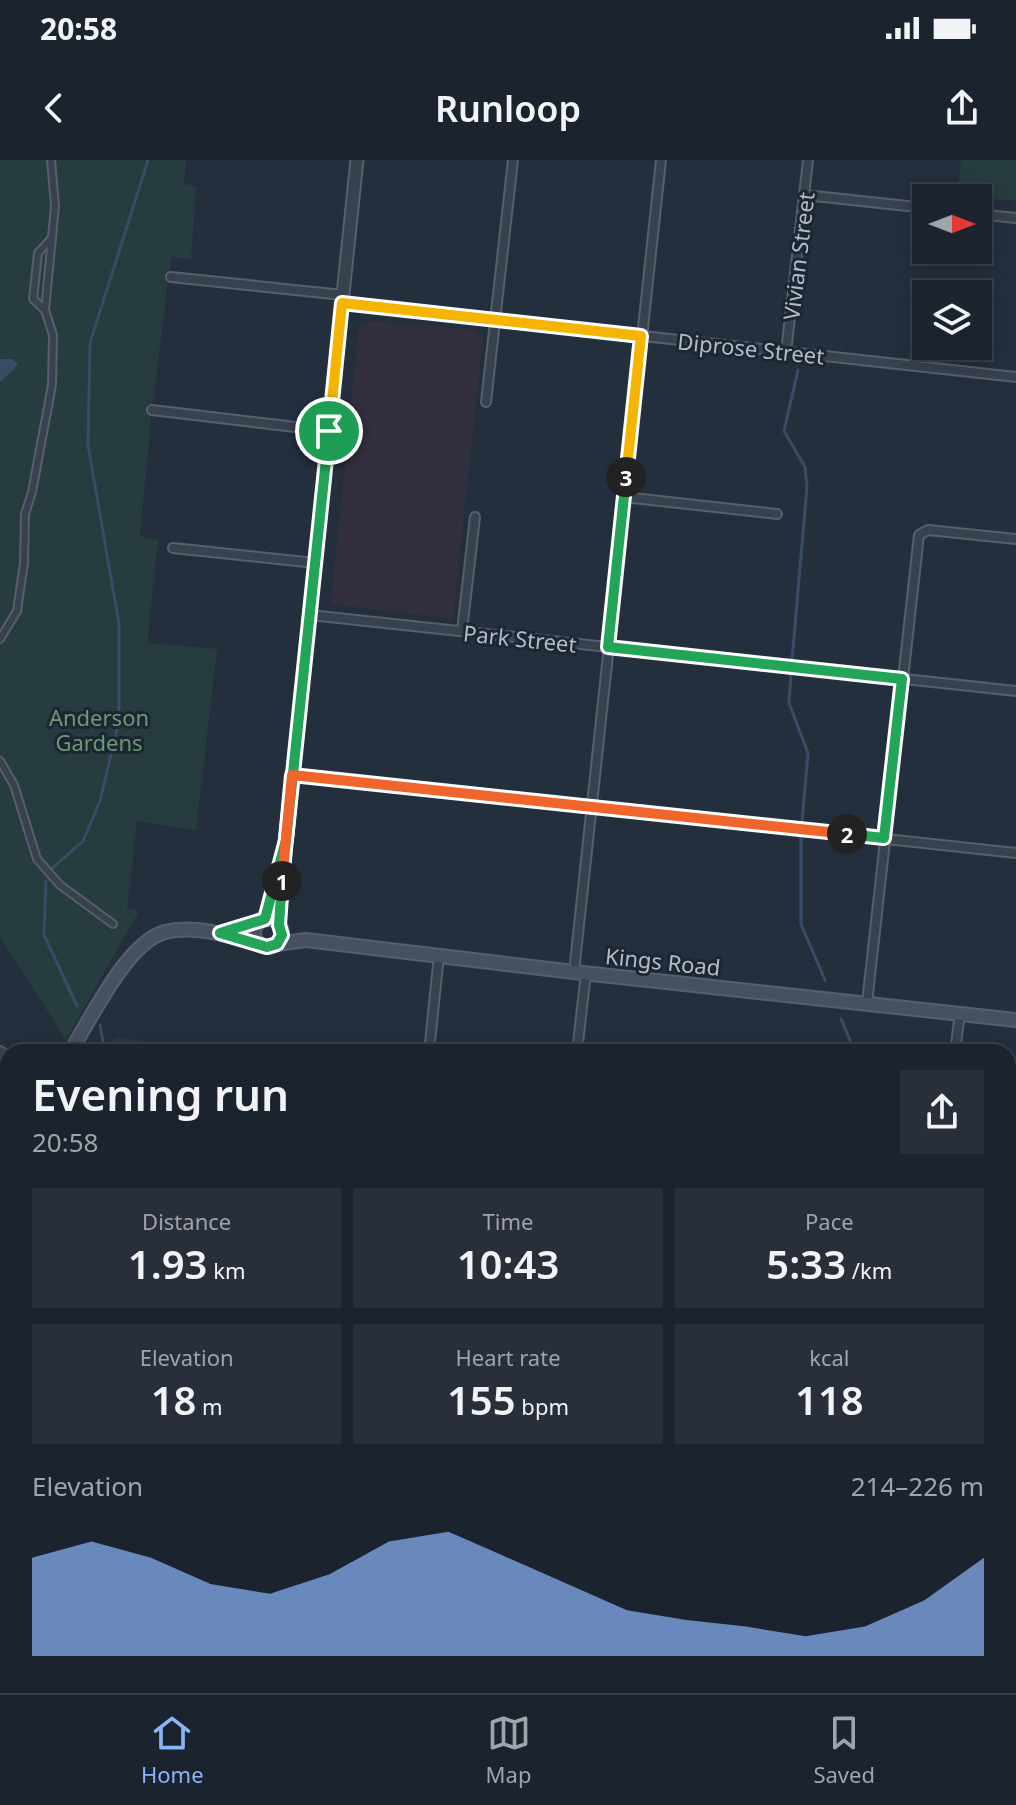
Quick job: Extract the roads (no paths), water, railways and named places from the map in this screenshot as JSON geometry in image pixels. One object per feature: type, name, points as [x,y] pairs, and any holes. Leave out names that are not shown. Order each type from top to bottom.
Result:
[{"type":"main road","points":[[262,921],[254,935],[263,946]]},
{"type":"main road","points":[[75,1044],[129,957],[143,943],[165,932],[220,933],[263,946],[277,944],[280,927],[275,921],[262,921],[220,933]]},
{"type":"main road","name":"Kings Road","points":[[280,927],[306,940]]},
{"type":"main road","name":"Kings Road","points":[[277,944],[306,940],[1016,1020]]},
{"type":"street","points":[[0,639],[17,611],[24,563],[25,514],[52,385],[53,335],[45,310],[55,206],[51,160]]},
{"type":"street","points":[[280,927],[292,775],[357,160]]},
{"type":"street","points":[[486,402],[513,160]]},
{"type":"street","points":[[577,1044],[591,807],[661,160]]},
{"type":"street","name":"Vivian Street","points":[[786,352],[808,160]]},
{"type":"street","points":[[805,195],[912,206]]},
{"type":"street","points":[[992,215],[1016,218]]},
{"type":"street","points":[[45,310],[33,299],[38,253],[52,238]]},
{"type":"street","name":"Diprose Street","points":[[171,277],[495,320],[1016,377]]},
{"type":"street","points":[[152,410],[329,431]]},
{"type":"street","points":[[624,497],[777,514]]},
{"type":"street","points":[[462,631],[475,517]]},
{"type":"street","points":[[867,1003],[916,548],[921,531],[1016,539]]},
{"type":"street","points":[[173,548],[315,563]]},
{"type":"street","name":"Park Street","points":[[310,615],[1016,691]]},
{"type":"street","points":[[0,761],[14,785],[37,859],[48,873],[86,906],[113,924]]},
{"type":"street","points":[[292,775],[1016,853]]},
{"type":"street","points":[[262,921],[286,840]]},
{"type":"street","points":[[430,1044],[439,955]]},
{"type":"street","points":[[956,1044],[960,1013]]},
{"type":"water","points":[[0,359],[13,359],[18,365],[0,382]]},
{"type":"waterway","points":[[49,871],[83,841],[100,801],[119,721],[119,624],[88,445],[90,343],[148,160]]},
{"type":"waterway","points":[[792,660],[807,487],[805,467],[784,431],[798,370]]},
{"type":"waterway","points":[[791,674],[789,703],[808,753],[802,822]]},
{"type":"waterway","points":[[801,837],[801,924],[825,980]]},
{"type":"waterway","points":[[46,881],[44,935],[77,1006]]},
{"type":"waterway","points":[[841,1019],[852,1044]]},
{"type":"waterway","points":[[100,1025],[104,1044]]},
{"type":"park label","name":"Anderson Gardens","points":[[99,730]]}]
